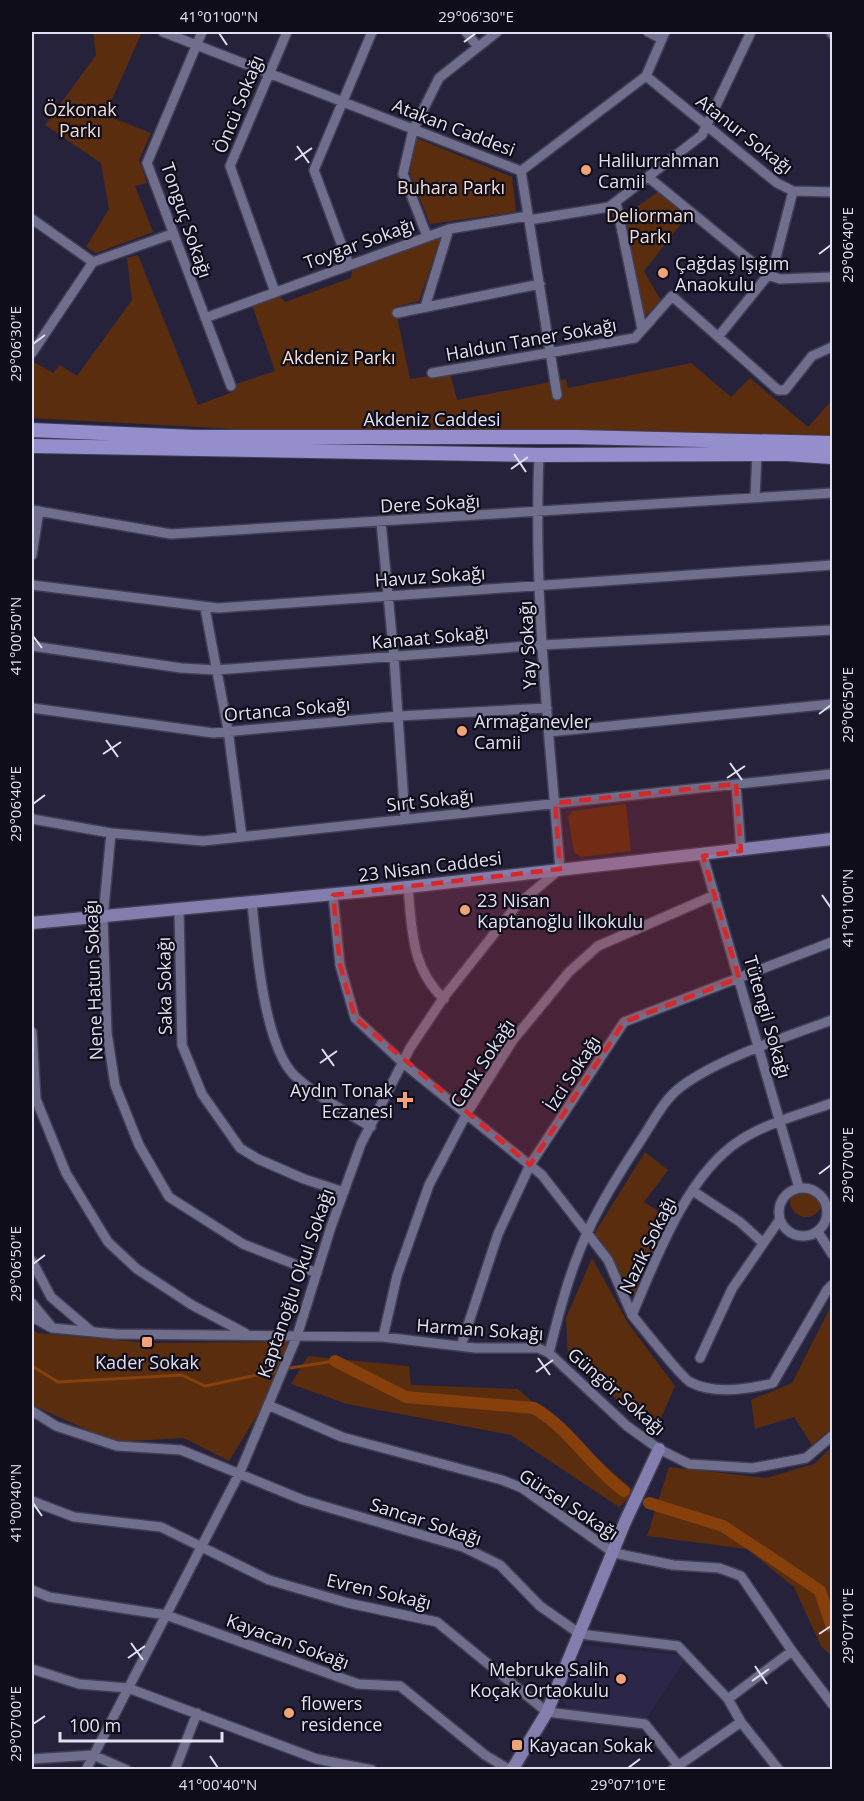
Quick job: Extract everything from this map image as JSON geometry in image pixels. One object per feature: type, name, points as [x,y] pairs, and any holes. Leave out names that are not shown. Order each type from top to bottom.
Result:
[{"type":"main road","name":"Akdeniz Caddesi","points":[[32,430],[194,437],[576,437],[832,443]]},
{"type":"main road","name":"Akdeniz Caddesi","points":[[32,446],[539,455],[757,454],[832,457]]},
{"type":"street","name":"Atakan Caddesi","points":[[163,32],[521,171],[557,395]]},
{"type":"street","name":"Tonguç Sokağı","points":[[202,32],[147,163],[231,386]]},
{"type":"street","name":"Öncü Sokağı","points":[[275,292],[230,166],[287,32]]},
{"type":"street","points":[[349,265],[314,170],[372,32]]},
{"type":"street","points":[[466,32],[478,47]]},
{"type":"street","points":[[427,236],[403,174],[413,130],[439,78],[497,32]]},
{"type":"street","points":[[521,171],[646,76],[664,35],[648,32]]},
{"type":"street","name":"Toygar Sokağı","points":[[205,318],[449,228],[609,207],[702,135],[751,32]]},
{"type":"street","name":"Atanur Sokağı","points":[[646,76],[777,183],[794,191],[832,192]]},
{"type":"street","points":[[648,177],[768,275],[780,279],[832,277]]},
{"type":"street","points":[[718,337],[773,269],[794,191]]},
{"type":"street","points":[[616,201],[642,329]]},
{"type":"street","points":[[33,222],[93,262]]},
{"type":"street","points":[[425,307],[449,228]]},
{"type":"street","points":[[32,352],[93,262],[172,234]]},
{"type":"street","points":[[397,313],[540,284]]},
{"type":"street","points":[[642,329],[672,297],[778,390],[785,390],[812,356],[832,347]]},
{"type":"street","name":"Haldun Taner Sokağı","points":[[432,373],[635,338],[642,329]]},
{"type":"street","points":[[755,497],[757,454]]},
{"type":"street","name":"Yay Sokağı","points":[[539,455],[537,513],[542,645],[560,869]]},
{"type":"street","name":"Dere Sokağı","points":[[35,511],[171,534],[832,493]]},
{"type":"street","points":[[32,555],[35,511]]},
{"type":"street","points":[[381,522],[399,716],[405,819]]},
{"type":"street","name":"Havuz Sokağı","points":[[32,585],[205,608],[832,565]]},
{"type":"street","points":[[205,608],[228,730],[242,837]]},
{"type":"street","name":"Kanaat Sokağı","points":[[32,646],[181,668],[216,670],[542,645],[832,630]]},
{"type":"street","points":[[549,732],[832,704]]},
{"type":"street","name":"Ortanca Sokağı","points":[[32,708],[213,733],[399,716],[547,708]]},
{"type":"street","name":"Sırt Sokağı","points":[[32,819],[111,833],[203,841],[832,774]]},
{"type":"street","points":[[736,784],[741,851]]},
{"type":"street","name":"Nene Hatun Sokağı","points":[[111,833],[103,918],[107,1033],[115,1084],[139,1145],[169,1197],[243,1244],[317,1273]]},
{"type":"street","name":"23 Nisan Caddesi","points":[[32,922],[103,918],[333,895],[560,869],[704,856],[832,839]]},
{"type":"street","name":"Tütengil Sokağı","points":[[704,856],[799,1188]]},
{"type":"street","name":"Kaptanoğlu Okul Sokağı","points":[[86,1770],[240,1472],[297,1336],[344,1192],[371,1126],[403,1063],[444,999],[517,905],[560,869]]},
{"type":"street","points":[[408,887],[413,946],[422,972],[444,999]]},
{"type":"street","points":[[333,895],[340,965],[355,1018],[403,1063],[542,1175],[608,1260],[632,1316]]},
{"type":"street","name":"Cenk Sokağı","points":[[383,1337],[397,1276],[429,1185],[467,1113],[513,1040],[569,972],[598,946],[715,895]]},
{"type":"street","points":[[252,903],[259,980],[279,1046],[293,1074],[335,1105],[371,1126]]},
{"type":"street","name":"Saka Sokağı","points":[[179,910],[182,1046],[202,1094],[240,1148],[258,1159],[304,1179],[344,1192]]},
{"type":"street","name":"İzci Sokağı","points":[[461,1346],[498,1234],[530,1165],[624,1022],[832,942]]},
{"type":"street","name":"Harman Sokağı","points":[[32,1317],[52,1328],[92,1332],[383,1337],[461,1346],[538,1348],[549,1353],[561,1305],[587,1232],[620,1173],[663,1107],[681,1087],[759,1048],[832,1020]]},
{"type":"street","points":[[32,1032],[36,1099],[66,1173],[108,1242],[138,1269],[173,1293],[248,1334]]},
{"type":"street","name":"Nazik Sokağı","points":[[832,1103],[741,1139],[724,1151],[680,1208],[632,1316],[689,1382],[710,1387],[747,1390],[773,1383],[827,1290],[832,1286]]},
{"type":"street","points":[[700,1358],[732,1289],[780,1219],[780,1204],[784,1197],[799,1188],[817,1191],[830,1204],[827,1218],[818,1232],[807,1236],[790,1233],[780,1219]]},
{"type":"street","name":"Nazik Sokağı","points":[[693,1191],[740,1222],[763,1243]]},
{"type":"street","points":[[818,1232],[832,1254]]},
{"type":"street","points":[[32,1261],[51,1297],[92,1332]]},
{"type":"street","points":[[32,1303],[52,1328]]},
{"type":"street","name":"Güngör Sokağı","points":[[549,1353],[627,1426],[659,1449],[689,1464],[753,1468],[806,1458],[832,1436]]},
{"type":"street","name":"Gürsel Sokağı","points":[[268,1405],[342,1437],[502,1480],[522,1488],[614,1553],[673,1565],[719,1568],[741,1576],[792,1651],[832,1704]]},
{"type":"street","points":[[32,1424],[34,1412]]},
{"type":"street","name":"Sancar Sokağı","points":[[34,1412],[56,1426],[117,1446],[181,1450],[240,1472],[303,1500],[463,1547],[500,1565],[540,1606],[580,1634],[678,1646],[728,1699],[741,1722],[779,1770]]},
{"type":"street","points":[[511,1770],[548,1712],[625,1522],[659,1449]]},
{"type":"street","name":"Evren Sokağı","points":[[32,1501],[74,1517],[161,1527],[268,1580],[348,1603],[437,1622],[548,1712]]},
{"type":"street","name":"Kayacan Sokağı","points":[[32,1590],[49,1597],[166,1615],[358,1684],[400,1686],[485,1755],[511,1770]]},
{"type":"street","points":[[728,1699],[792,1651]]},
{"type":"street","points":[[32,1669],[79,1684],[128,1688],[316,1759],[372,1770]]},
{"type":"street","points":[[548,1712],[645,1724],[678,1768],[741,1722]]},
{"type":"street","points":[[175,1770],[197,1713]]},
{"type":"street","points":[[32,1759],[93,1755],[127,1770]]},
{"type":"highlighted area","points":[[736,784],[741,851],[703,856],[739,978],[624,1022],[530,1165],[355,1018],[340,965],[333,895],[560,869],[555,803]]},
{"type":"shaded area","points":[[549,873],[510,905],[440,999],[420,972],[411,947],[406,891]]},
{"type":"shaded area","name":"Mebruke Salih Koçak Ortaokulu","points":[[584,1645],[679,1655],[684,1661],[646,1719],[574,1711],[566,1705],[562,1698]]},
{"type":"green space","name":"Özkonak Parkı","points":[[93,32],[142,32],[105,115],[151,133],[139,160],[147,183],[135,186],[153,232],[96,253],[86,247],[109,209],[101,163],[45,125],[96,55]]},
{"type":"green space","name":"Buhara Parkı","points":[[416,138],[512,177],[516,212],[430,224],[410,173]]},
{"type":"green space","name":"Deliorman Parkı","points":[[658,192],[687,216],[644,271],[661,301],[644,317],[625,215]]},
{"type":"green space","name":"Akdeniz Parkı","points":[[442,234],[419,301],[395,307],[410,379],[450,373],[457,400],[566,379],[568,388],[691,363],[731,397],[750,378],[808,427],[832,400],[832,441],[561,431],[236,429],[32,418],[32,361],[53,373],[60,365],[77,376],[132,300],[127,258],[138,255],[198,405],[235,391],[236,384],[275,371],[251,302],[277,293],[285,302],[351,278],[353,267]]},
{"type":"green space","points":[[626,804],[631,851],[581,857],[574,852],[568,817],[572,811]]},
{"type":"green space","points":[[645,1152],[668,1170],[644,1202],[670,1219],[636,1297],[594,1234]]},
{"type":"green space","points":[[806,1185],[817,1190],[822,1201],[817,1212],[806,1217],[795,1212],[790,1201],[795,1190]]},
{"type":"green space","points":[[592,1258],[628,1323],[675,1386],[655,1432],[568,1358],[566,1318]]},
{"type":"green space","points":[[832,1304],[832,1428],[812,1445],[794,1417],[755,1429],[751,1400],[792,1383]]},
{"type":"green space","points":[[32,1329],[37,1333],[148,1343],[289,1342],[263,1406],[229,1461],[184,1438],[114,1442],[32,1405]]},
{"type":"green space","points":[[308,1356],[409,1366],[411,1385],[518,1389],[635,1492],[619,1507],[511,1435],[347,1404],[291,1384]]},
{"type":"green space","points":[[832,1447],[832,1657],[821,1646],[794,1587],[747,1549],[647,1536],[669,1467],[766,1478],[814,1464]]},
{"type":"waterway","points":[[290,1368],[335,1361]]},
{"type":"waterway","points":[[335,1361],[406,1397],[534,1408],[558,1426],[601,1471],[624,1491]]},
{"type":"waterway","points":[[32,1366],[58,1382],[182,1375],[205,1386],[276,1371]]},
{"type":"waterway","points":[[649,1503],[723,1526],[779,1563],[820,1591],[832,1627]]},
{"type":"place","name":"Halilurrahman Camii","points":[[586,170]]},
{"type":"place","name":"Çağdaş Işığım Anaokulu","points":[[663,273]]},
{"type":"place","name":"Armağanevler Camii","points":[[462,731]]},
{"type":"place","name":"23 Nisan Kaptanoğlu İlkokulu","points":[[465,910]]},
{"type":"place","name":"Aydın Tonak Eczanesi","points":[[405,1100]]},
{"type":"place","name":"Kader Sokak","points":[[147,1342]]},
{"type":"place","name":"Mebruke Salih Koçak Ortaokulu","points":[[621,1679]]},
{"type":"place","name":"flowers residence","points":[[289,1713]]},
{"type":"place","name":"Kayacan Sokak","points":[[517,1745]]}]
